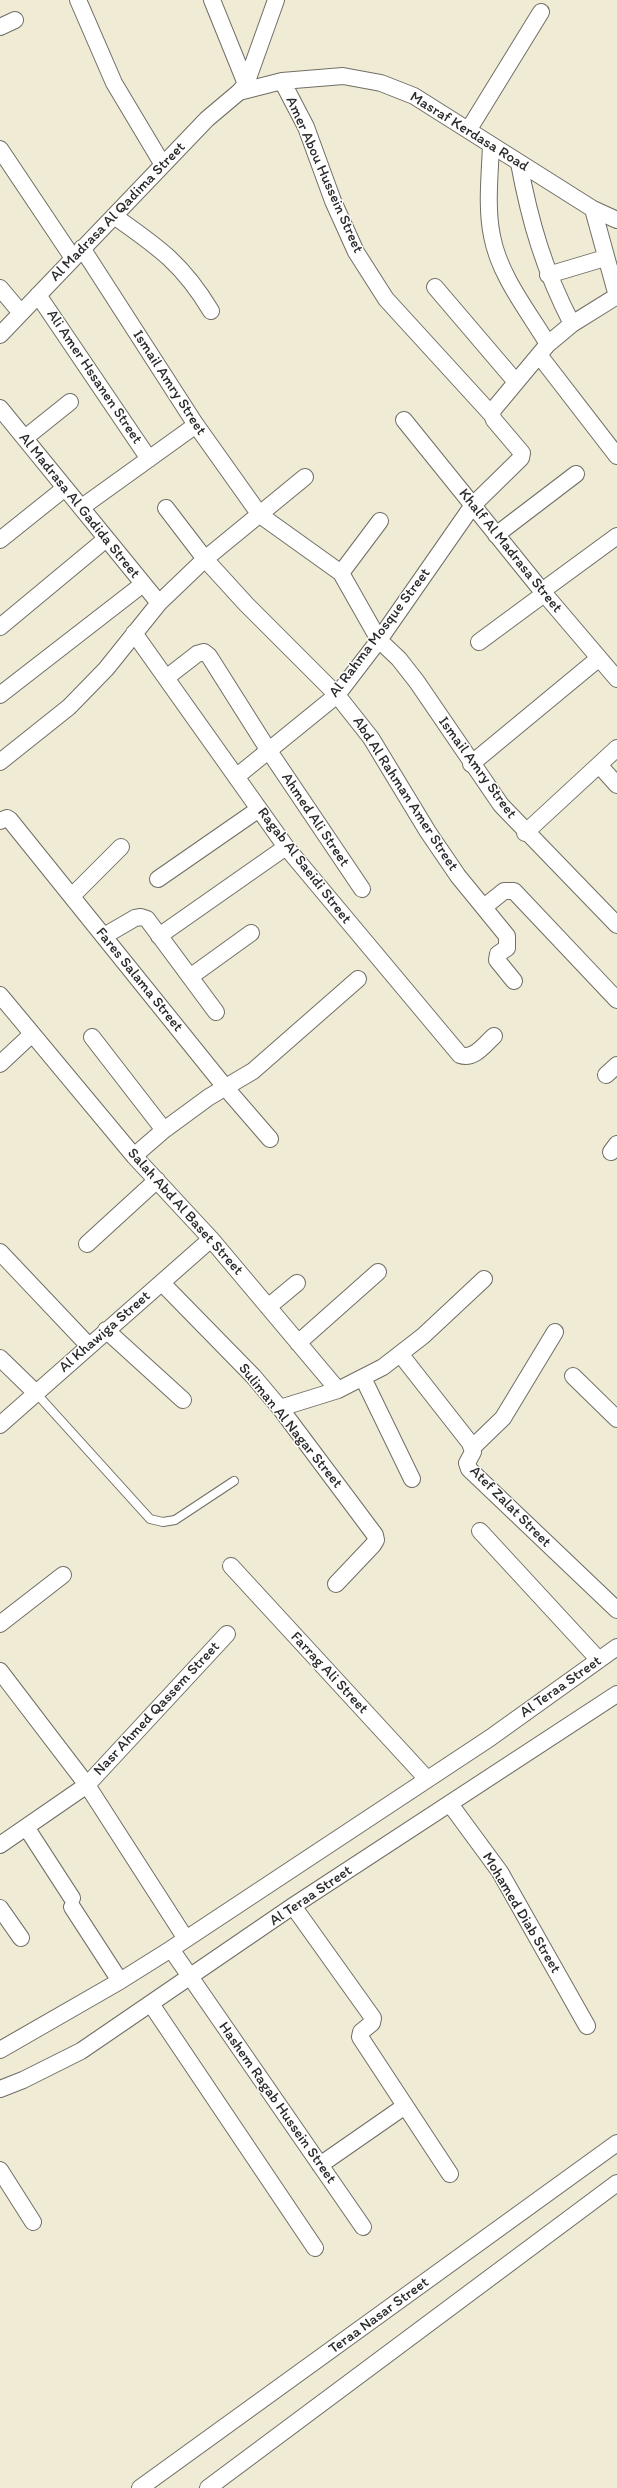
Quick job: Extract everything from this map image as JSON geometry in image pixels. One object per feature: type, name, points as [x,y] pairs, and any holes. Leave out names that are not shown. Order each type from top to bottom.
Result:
[{"type":"street","points":[[78,0],[114,83],[163,165]]},
{"type":"street","points":[[212,0],[242,88]]},
{"type":"street","points":[[242,88],[276,0]]},
{"type":"street","points":[[469,129],[541,12]]},
{"type":"street","points":[[0,27],[16,20]]},
{"type":"street","name":"Masraf Kerdasa Road","points":[[242,88],[282,81],[343,76],[381,83],[414,96],[469,129],[490,145],[593,209],[617,220]]},
{"type":"street","name":"Amer Abou Hussein Street","points":[[282,81],[306,126],[333,201],[356,252],[386,299],[492,415],[522,453],[521,458],[473,505]]},
{"type":"street","name":"Al Madrasa Al Qadima Street","points":[[0,335],[207,119],[242,88]]},
{"type":"street","points":[[490,145],[490,216],[492,237],[498,256],[543,349],[617,456]]},
{"type":"street","name":"Ismail Amry Street","points":[[0,149],[78,253],[196,425],[260,515]]},
{"type":"street","points":[[519,163],[530,220],[548,275],[572,324]]},
{"type":"street","points":[[492,415],[493,410],[543,349],[572,324],[617,296],[605,258],[593,209]]},
{"type":"street","points":[[114,216],[169,256],[198,290],[211,311]]},
{"type":"street","points":[[548,275],[605,258]]},
{"type":"street","points":[[435,287],[516,382]]},
{"type":"street","points":[[0,288],[21,313]]},
{"type":"street","name":"Ali Amer Hssanen Street","points":[[38,295],[149,459]]},
{"type":"street","points":[[25,438],[70,402]]},
{"type":"street","name":"Al Madrasa Al Gadida Street","points":[[0,408],[159,603]]},
{"type":"street","name":"Khalf Al Madrasa Street","points":[[404,420],[543,593],[617,680]]},
{"type":"street","points":[[82,507],[196,425]]},
{"type":"street","points":[[496,534],[576,474]]},
{"type":"street","points":[[0,762],[68,707],[106,669],[159,603],[205,559],[305,477]]},
{"type":"street","points":[[0,540],[65,488]]},
{"type":"street","name":"Al Rahma Mosque Street","points":[[236,777],[337,695],[379,640],[473,505]]},
{"type":"street","name":"Abd Al Rahman Amer Street","points":[[166,508],[205,559],[246,604],[337,695],[371,738],[428,832],[458,876],[507,936],[507,948],[498,954],[497,960],[514,981]]},
{"type":"street","points":[[260,515],[341,573],[379,640]]},
{"type":"street","points":[[341,573],[380,521]]},
{"type":"street","points":[[479,642],[617,536]]},
{"type":"street","points":[[0,627],[106,539]]},
{"type":"street","points":[[0,695],[143,584]]},
{"type":"street","name":"Ragab Al Saeidi Street","points":[[134,633],[286,847],[460,1055],[466,1058],[472,1056],[494,1036]]},
{"type":"street","name":"Ismail Amry Street","points":[[379,640],[399,659],[416,682],[501,806],[525,833],[617,925]]},
{"type":"street","name":"Ahmed Ali Street","points":[[166,678],[197,654],[204,652],[209,656],[269,750],[362,889]]},
{"type":"street","points":[[471,764],[598,659]]},
{"type":"street","points":[[525,833],[617,748]]},
{"type":"street","points":[[599,765],[617,785]]},
{"type":"street","points":[[158,879],[259,809]]},
{"type":"street","name":"Fares Salama Street","points":[[5,820],[72,896],[225,1087],[270,1139]]},
{"type":"street","points":[[72,896],[121,847]]},
{"type":"street","points":[[159,936],[286,847]]},
{"type":"street","points":[[484,907],[504,891],[514,891],[617,1000]]},
{"type":"street","points":[[104,936],[141,917],[147,919],[216,1012]]},
{"type":"street","points":[[190,977],[252,933]]},
{"type":"street","points":[[134,1156],[164,1130],[225,1087],[253,1071],[358,979]]},
{"type":"street","name":"Salah Abd Al Baset Street","points":[[0,995],[31,1035],[134,1156],[211,1239],[338,1390]]},
{"type":"street","points":[[0,1064],[31,1035]]},
{"type":"street","points":[[92,1037],[164,1130]]},
{"type":"street","points":[[87,1244],[157,1180]]},
{"type":"street","name":"Al Khawiga Street","points":[[0,1425],[211,1239]]},
{"type":"street","points":[[0,1252],[89,1346]]},
{"type":"street","points":[[298,1342],[378,1272]]},
{"type":"street","points":[[280,1408],[338,1390],[364,1378],[401,1355],[484,1280]]},
{"type":"street","name":"Suliman Al Nagar Street","points":[[162,1283],[253,1376],[280,1408],[372,1530],[376,1540],[336,1584]]},
{"type":"street","points":[[268,1307],[297,1283]]},
{"type":"street","points":[[106,1330],[183,1400]]},
{"type":"street","points":[[473,1447],[503,1418],[555,1332]]},
{"type":"street","name":"Atef Zalat Street","points":[[401,1355],[473,1447],[472,1456],[467,1463],[469,1469],[617,1610]]},
{"type":"street","points":[[0,1358],[36,1393]]},
{"type":"street","points":[[573,1376],[617,1418]]},
{"type":"street","points":[[364,1378],[412,1479]]},
{"type":"street","points":[[480,1531],[599,1660]]},
{"type":"street","name":"Farrag Ali Street","points":[[231,1566],[427,1779]]},
{"type":"street","points":[[0,1624],[63,1575]]},
{"type":"street","name":"Nasr Ahmed Qassem Street","points":[[0,1845],[87,1785],[227,1634]]},
{"type":"street","name":"Al Teraa Street","points":[[0,2050],[120,1981],[171,1949],[427,1779],[617,1647]]},
{"type":"street","points":[[0,1671],[87,1785],[186,1939]]},
{"type":"street","name":"Al Teraa Street","points":[[0,2089],[23,2080],[81,2051],[190,1979],[293,1906],[617,1694]]},
{"type":"street","name":"Mohamed Diab Street","points":[[450,1804],[500,1872],[587,2026]]},
{"type":"street","points":[[26,1827],[120,1981]]},
{"type":"street","points":[[293,1906],[373,2018],[372,2023],[361,2032],[360,2037],[450,2174]]},
{"type":"street","points":[[0,1908],[21,1938]]},
{"type":"street","name":"Hashem Ragab Hussein Street","points":[[171,1949],[190,1979],[363,2227]]},
{"type":"street","points":[[151,2004],[315,2248]]},
{"type":"street","points":[[320,2165],[405,2106]]},
{"type":"street","name":"Teraa Nasar Street","points":[[140,2488],[617,2143]]},
{"type":"street","points":[[0,2170],[33,2222]]},
{"type":"street","points":[[208,2488],[617,2184]]},
{"type":"lane","points":[[36,1393],[150,1519],[163,1522],[175,1520],[234,1481]]}]
